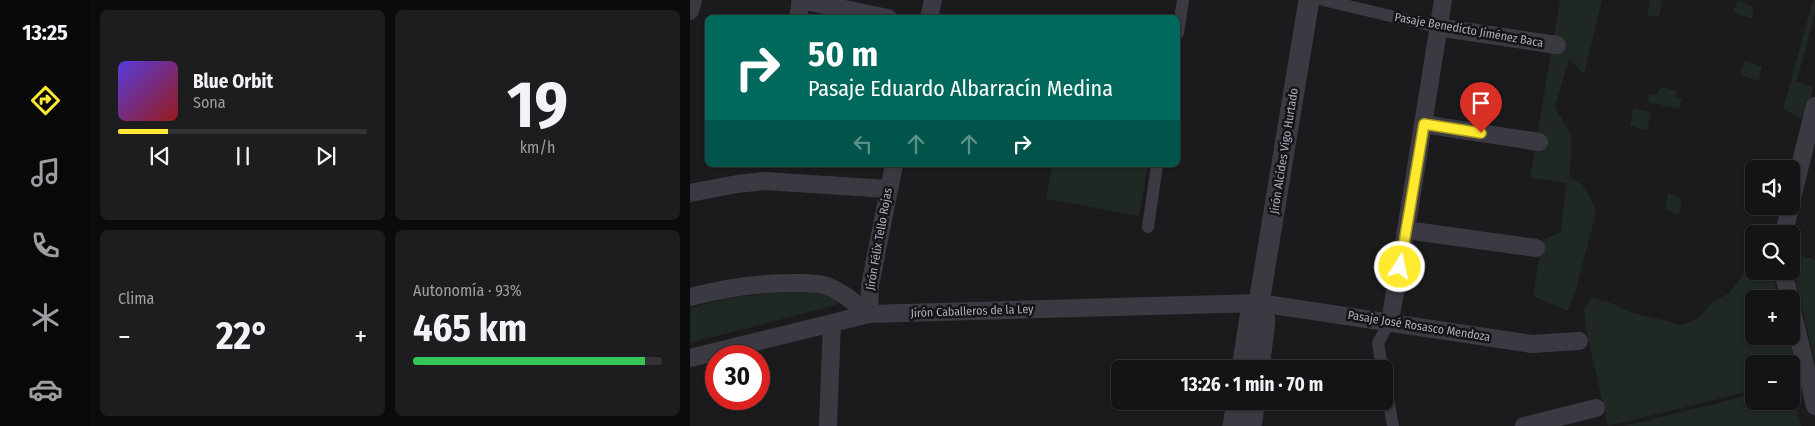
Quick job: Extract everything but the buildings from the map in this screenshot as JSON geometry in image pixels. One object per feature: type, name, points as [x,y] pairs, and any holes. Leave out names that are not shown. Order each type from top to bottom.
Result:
[{"type":"street","points":[[690,10],[693,0]]},
{"type":"street","points":[[798,15],[801,0],[874,15]]},
{"type":"street","points":[[930,15],[933,0]]},
{"type":"street","points":[[1180,16],[1182,0]]},
{"type":"street","name":"Jirón Alcides Vigo Hurtado","points":[[1260,360],[1265,320],[1260,303],[1309,0]]},
{"type":"street","name":"Pasaje Benedicto Jiménez Baca","points":[[1322,0],[1437,27],[1557,45]]},
{"type":"street","points":[[1381,360],[1378,342],[1390,321],[1424,124],[1442,0]]},
{"type":"street","points":[[1800,166],[1815,106]]},
{"type":"street","points":[[1424,124],[1539,142]]},
{"type":"street","name":"Jirón Félix Tello Rojas","points":[[869,314],[870,285],[894,167]]},
{"type":"street","points":[[1148,228],[1157,167]]},
{"type":"street","points":[[690,193],[737,184],[767,173],[888,189]]},
{"type":"street","points":[[1406,230],[1536,248]]},
{"type":"street","points":[[690,297],[718,289],[769,283],[826,285],[847,296],[869,314]]},
{"type":"street","name":"Jirón Alcides Vigo Hurtado","points":[[1243,360],[1250,317],[1260,303]]},
{"type":"street","name":"Jirón Caballeros de la Ley","points":[[690,358],[869,314],[1260,303]]},
{"type":"street","name":"Pasaje José Rosasco Mendoza","points":[[1260,303],[1390,321],[1532,344],[1579,341]]},
{"type":"street","points":[[828,426],[832,323]]},
{"type":"street","points":[[1800,344],[1815,406]]},
{"type":"street","points":[[1524,426],[1596,408]]},
{"type":"street","points":[[1233,426],[1236,410]]},
{"type":"street","points":[[1251,426],[1254,410]]},
{"type":"street","points":[[1390,410],[1393,426]]},
{"type":"shaded area","points":[[1560,0],[1602,0],[1584,74],[1569,59],[1555,107],[1571,135],[1569,177],[1582,184],[1590,197],[1596,213],[1576,290],[1568,311],[1533,296],[1542,240],[1561,232],[1566,183],[1530,178]]},
{"type":"shaded area","points":[[1650,0],[1663,0],[1659,17],[1647,16]]},
{"type":"shaded area","points":[[1738,0],[1753,7],[1753,19],[1733,12]]},
{"type":"shaded area","points":[[1813,0],[1815,0],[1815,13],[1797,81],[1813,87],[1807,116],[1800,118],[1783,109]]},
{"type":"shaded area","points":[[1744,61],[1762,66],[1759,81],[1740,75]]},
{"type":"shaded area","points":[[1662,87],[1677,91],[1675,96],[1682,98],[1679,109],[1648,102],[1649,95],[1657,94]]},
{"type":"shaded area","points":[[1633,108],[1651,112],[1647,131],[1630,126]]},
{"type":"shaded area","points":[[1052,167],[1148,167],[1139,216],[1046,199]]},
{"type":"shaded area","points":[[1668,193],[1682,199],[1679,215],[1665,209]]},
{"type":"shaded area","points":[[1800,255],[1815,260],[1815,362],[1800,298],[1800,290],[1798,290],[1796,280],[1800,280]]},
{"type":"shaded area","points":[[1745,268],[1745,280],[1774,280],[1777,290],[1745,290],[1745,345],[1790,345],[1793,355],[1745,355],[1745,392],[1608,426],[1586,330],[1584,310],[1591,298],[1606,301],[1633,313],[1683,325],[1701,316],[1711,303],[1729,293],[1742,276]]},
{"type":"shaded area","points":[[809,289],[828,290],[839,300],[836,305],[690,343],[690,308],[726,298]]},
{"type":"shaded area","points":[[1745,396],[1745,410],[1797,410],[1801,426],[1624,426]]},
{"type":"route","points":[[1400,267],[1424,124],[1481,133]]}]
